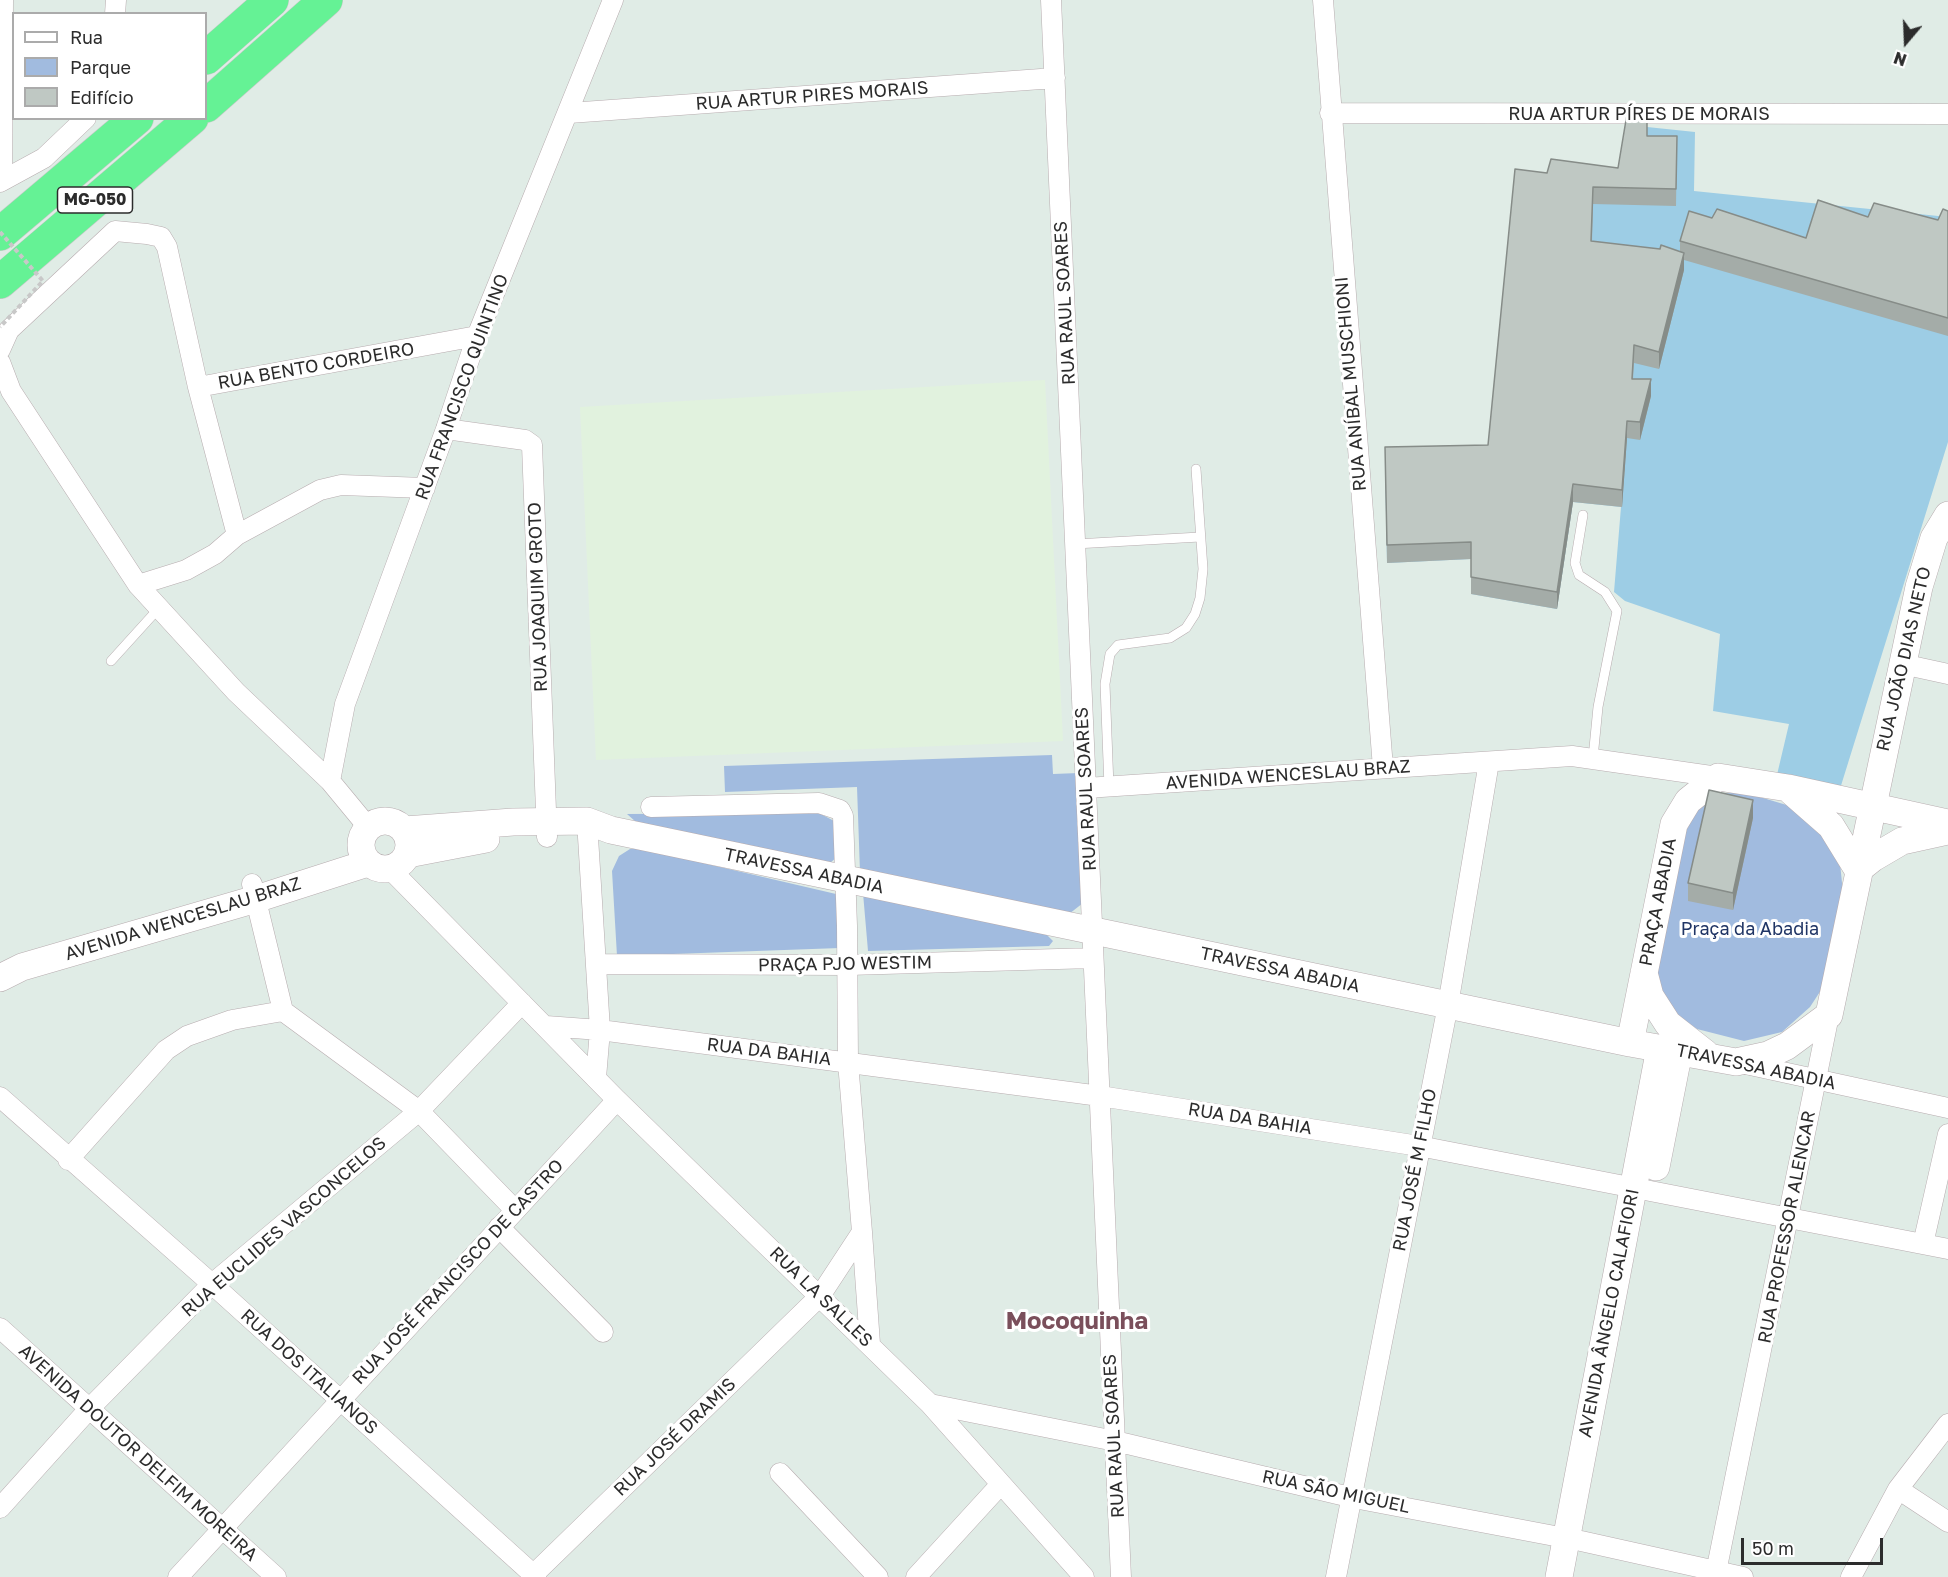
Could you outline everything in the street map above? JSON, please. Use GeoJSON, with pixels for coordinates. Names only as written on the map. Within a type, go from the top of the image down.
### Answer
{"type":"FeatureCollection","features":[{"type":"Feature","properties":{"kind":"highway"},"geometry":{"type":"LineString","coordinates":[[207,57],[272,0]]}},
{"type":"Feature","properties":{"kind":"highway"},"geometry":{"type":"LineString","coordinates":[[207,105],[326,0]]}},
{"type":"Feature","properties":{"kind":"highway","name":"MG-050"},"geometry":{"type":"LineString","coordinates":[[0,233],[135,120]]}},
{"type":"Feature","properties":{"kind":"highway","name":"MG-050"},"geometry":{"type":"LineString","coordinates":[[0,282],[190,120]]}},
{"type":"Feature","properties":{"kind":"street"},"geometry":{"type":"LineString","coordinates":[[3,0],[1,182],[44,158],[84,120]]}},
{"type":"Feature","properties":{"kind":"street","name":"RUA FRANCISCO QUINTINO"},"geometry":{"type":"LineString","coordinates":[[330,781],[345,704],[446,429],[477,336],[613,0]]}},
{"type":"Feature","properties":{"kind":"street","name":"RUA RAUL SOARES"},"geometry":{"type":"LineString","coordinates":[[1052,0],[1121,1577]]}},
{"type":"Feature","properties":{"kind":"street","name":"RUA ANÍBAL MUSCHIONI"},"geometry":{"type":"LineString","coordinates":[[1323,0],[1330,113],[1383,768]]}},
{"type":"Feature","properties":{"kind":"street"},"geometry":{"type":"LineString","coordinates":[[207,45],[242,26]]}},
{"type":"Feature","properties":{"kind":"street","name":"RUA ARTUR PIRES MORAIS"},"geometry":{"type":"LineString","coordinates":[[569,113],[1055,78]]}},
{"type":"Feature","properties":{"kind":"street","name":"RUA ARTUR PÍRES DE MORAIS"},"geometry":{"type":"LineString","coordinates":[[1330,113],[1948,114]]}},
{"type":"Feature","properties":{"kind":"street"},"geometry":{"type":"LineString","coordinates":[[0,350],[9,330],[115,231],[161,237],[167,248],[198,387]]}},
{"type":"Feature","properties":{"kind":"street","name":"RUA BENTO CORDEIRO"},"geometry":{"type":"LineString","coordinates":[[237,535],[198,387],[477,336]]}},
{"type":"Feature","properties":{"kind":"street","name":"RUA LA SALLES"},"geometry":{"type":"LineString","coordinates":[[0,362],[11,391],[138,585],[236,692],[330,781],[383,849],[522,1003],[617,1100],[930,1404],[1084,1577]]}},
{"type":"Feature","properties":{"kind":"street","name":"RUA JOAQUIM GROTO"},"geometry":{"type":"LineString","coordinates":[[446,429],[525,440],[532,444],[547,829]]}},
{"type":"Feature","properties":{"kind":"street"},"geometry":{"type":"LineString","coordinates":[[138,585],[186,570],[215,554],[237,535],[320,490],[341,485],[424,488]]}},
{"type":"Feature","properties":{"kind":"street","name":"RUA JOÃO DIAS NETO"},"geometry":{"type":"LineString","coordinates":[[1872,807],[1926,560],[1934,538],[1948,515]]}},
{"type":"Feature","properties":{"kind":"street"},"geometry":{"type":"LineString","coordinates":[[1902,664],[1948,674]]}},
{"type":"Feature","properties":{"kind":"street","name":"AVENIDA WENCESLAU BRAZ"},"geometry":{"type":"LineString","coordinates":[[1086,788],[1489,762],[1535,757],[1593,758],[1718,777]]}},
{"type":"Feature","properties":{"kind":"street","name":"RUA JOSÉ M FILHO"},"geometry":{"type":"LineString","coordinates":[[1336,1577],[1354,1498],[1419,1146],[1448,1005],[1489,762]]}},
{"type":"Feature","properties":{"kind":"street"},"geometry":{"type":"LineString","coordinates":[[1718,777],[1788,788],[1948,823]]}},
{"type":"Feature","properties":{"kind":"street","name":"PRAÇA ABADIA"},"geometry":{"type":"LineString","coordinates":[[1630,1043],[1674,824],[1688,801],[1718,777]]}},
{"type":"Feature","properties":{"kind":"street"},"geometry":{"type":"LineString","coordinates":[[1788,788],[1831,826],[1858,870],[1873,858],[1902,842],[1948,831]]}},
{"type":"Feature","properties":{"kind":"street"},"geometry":{"type":"LineString","coordinates":[[651,807],[819,803],[837,807],[843,816],[848,965],[848,1062],[870,1344]]}},
{"type":"Feature","properties":{"kind":"street","name":"RUA PROFESSOR ALENCAR"},"geometry":{"type":"LineString","coordinates":[[1716,1574],[1872,807]]}},
{"type":"Feature","properties":{"kind":"street","name":"AVENIDA WENCESLAU BRAZ"},"geometry":{"type":"LineString","coordinates":[[0,978],[22,967],[383,849],[481,840],[547,829]]}},
{"type":"Feature","properties":{"kind":"street","name":"TRAVESSA ABADIA"},"geometry":{"type":"LineString","coordinates":[[547,829],[595,829],[844,880],[1093,945],[1448,1005],[1630,1043],[1709,1056],[1948,1108]]}},
{"type":"Feature","properties":{"kind":"street"},"geometry":{"type":"LineString","coordinates":[[595,829],[600,1030],[596,1078]]}},
{"type":"Feature","properties":{"kind":"street"},"geometry":{"type":"LineString","coordinates":[[254,892],[283,1011],[419,1111],[515,1210]]}},
{"type":"Feature","properties":{"kind":"street","name":"AVENIDA WENCESLAU BRAZ"},"geometry":{"type":"LineString","coordinates":[[0,962],[94,930],[254,892]]}},
{"type":"Feature","properties":{"kind":"street","name":"PRAÇA PJO WESTIM"},"geometry":{"type":"LineString","coordinates":[[597,964],[848,965],[1093,945]]}},
{"type":"Feature","properties":{"kind":"street"},"geometry":{"type":"LineString","coordinates":[[1644,974],[1650,996],[1668,1024],[1709,1056]]}},
{"type":"Feature","properties":{"kind":"street","name":"RUA EUCLIDES VASCONCELOS"},"geometry":{"type":"LineString","coordinates":[[0,1508],[89,1409],[213,1284],[419,1111],[522,1003]]}},
{"type":"Feature","properties":{"kind":"street"},"geometry":{"type":"LineString","coordinates":[[68,1160],[166,1050],[180,1041],[232,1020],[283,1011]]}},
{"type":"Feature","properties":{"kind":"street"},"geometry":{"type":"LineString","coordinates":[[1736,1062],[1768,1055],[1787,1046],[1829,1015]]}},
{"type":"Feature","properties":{"kind":"street","name":"RUA DA BAHIA"},"geometry":{"type":"LineString","coordinates":[[546,1026],[600,1030],[1100,1096],[1419,1146],[1948,1249]]}},
{"type":"Feature","properties":{"kind":"street","name":"AVENIDA ÂNGELO CALAFIORI"},"geometry":{"type":"LineString","coordinates":[[1574,1577],[1574,1540],[1669,1050]]}},
{"type":"Feature","properties":{"kind":"street","name":"RUA DOS ITALIANOS"},"geometry":{"type":"LineString","coordinates":[[0,1097],[68,1160],[213,1284],[534,1576]]}},
{"type":"Feature","properties":{"kind":"street","name":"RUA JOSÉ FRANCISCO DE CASTRO"},"geometry":{"type":"LineString","coordinates":[[178,1577],[617,1100]]}},
{"type":"Feature","properties":{"kind":"street"},"geometry":{"type":"LineString","coordinates":[[1923,1244],[1948,1134]]}},
{"type":"Feature","properties":{"kind":"street"},"geometry":{"type":"LineString","coordinates":[[499,1227],[603,1332]]}},
{"type":"Feature","properties":{"kind":"street","name":"RUA JOSÉ DRAMIS"},"geometry":{"type":"LineString","coordinates":[[534,1576],[820,1296],[862,1232]]}},
{"type":"Feature","properties":{"kind":"street","name":"AVENIDA DOUTOR DELFIM MOREIRA"},"geometry":{"type":"LineString","coordinates":[[0,1328],[276,1577]]}},
{"type":"Feature","properties":{"kind":"street","name":"RUA SÃO MIGUEL"},"geometry":{"type":"LineString","coordinates":[[930,1404],[1115,1441],[1354,1498],[1574,1540],[1716,1574],[1743,1577]]}},
{"type":"Feature","properties":{"kind":"street"},"geometry":{"type":"LineString","coordinates":[[1851,1577],[1898,1489],[1948,1424]]}},
{"type":"Feature","properties":{"kind":"street"},"geometry":{"type":"LineString","coordinates":[[780,1473],[878,1577]]}},
{"type":"Feature","properties":{"kind":"street"},"geometry":{"type":"LineString","coordinates":[[916,1577],[1001,1484]]}},
{"type":"Feature","properties":{"kind":"street"},"geometry":{"type":"LineString","coordinates":[[1898,1489],[1948,1522]]}},
{"type":"Feature","properties":{"kind":"street","name":"AVENIDA ÂNGELO CALAFIORI"},"geometry":{"type":"LineString","coordinates":[[1559,1577],[1574,1540]]}},
{"type":"Feature","properties":{"kind":"lane"},"geometry":{"type":"LineString","coordinates":[[1109,787],[1106,684],[1110,654],[1118,645],[1170,638],[1186,628],[1195,614],[1200,598],[1203,569],[1197,469]]}},
{"type":"Feature","properties":{"kind":"lane"},"geometry":{"type":"LineString","coordinates":[[1583,515],[1575,563],[1579,575],[1605,592],[1617,611],[1598,707],[1593,758]]}},
{"type":"Feature","properties":{"kind":"lane"},"geometry":{"type":"LineString","coordinates":[[1075,544],[1200,537]]}},
{"type":"Feature","properties":{"kind":"lane"},"geometry":{"type":"LineString","coordinates":[[111,661],[159,608]]}},
{"type":"Feature","properties":{"kind":"path"},"geometry":{"type":"LineString","coordinates":[[0,233],[43,281],[0,327]]}},
{"type":"Feature","properties":{"kind":"shaded area"},"geometry":{"type":"Polygon","coordinates":[[[1628,125],[1695,132],[1694,191],[1948,217],[1948,442],[1839,792],[1776,779],[1789,724],[1713,711],[1720,634],[1625,601],[1614,592],[1621,507],[1573,502],[1557,609],[1471,594],[1471,559],[1387,563],[1385,464],[1488,463],[1515,186],[1618,186],[1628,125]]]}},
{"type":"Feature","properties":{"kind":"shaded area"},"geometry":{"type":"Polygon","coordinates":[[[1045,380],[1063,741],[596,760],[580,407],[1045,380]]]}},
{"type":"Feature","properties":{"kind":"green space"},"geometry":{"type":"Polygon","coordinates":[[[1052,755],[1053,774],[1079,773],[1083,903],[1069,914],[860,872],[857,787],[725,792],[724,766],[1052,755]]]}},
{"type":"Feature","properties":{"kind":"green space","name":"Praça da Abadia"},"geometry":{"type":"Polygon","coordinates":[[[1743,792],[1800,809],[1839,853],[1843,893],[1825,984],[1810,1007],[1782,1032],[1744,1041],[1697,1029],[1675,1014],[1657,986],[1658,966],[1685,833],[1697,810],[1719,794],[1743,792]]]}},
{"type":"Feature","properties":{"kind":"green space"},"geometry":{"type":"Polygon","coordinates":[[[819,813],[836,822],[837,857],[830,863],[636,822],[627,814],[819,813]]]}},
{"type":"Feature","properties":{"kind":"green space"},"geometry":{"type":"Polygon","coordinates":[[[630,849],[643,849],[836,894],[840,948],[617,956],[612,871],[619,856],[630,849]]]}},
{"type":"Feature","properties":{"kind":"green space"},"geometry":{"type":"Polygon","coordinates":[[[863,893],[1046,934],[1053,941],[1049,946],[868,951],[863,893]]]}},
{"type":"Feature","properties":{"kind":"building"},"geometry":{"type":"Polygon","coordinates":[[[1628,108],[1647,110],[1647,136],[1677,136],[1676,189],[1593,187],[1591,241],[1660,249],[1661,245],[1684,253],[1659,352],[1634,345],[1632,379],[1651,379],[1640,422],[1627,421],[1622,490],[1573,484],[1557,592],[1471,577],[1471,542],[1387,545],[1385,447],[1488,445],[1515,169],[1547,173],[1551,159],[1618,168],[1628,108]]]}},
{"type":"Feature","properties":{"kind":"building"},"geometry":{"type":"Polygon","coordinates":[[[1818,200],[1868,217],[1874,203],[1938,220],[1943,209],[1948,211],[1948,318],[1680,241],[1689,211],[1712,218],[1717,209],[1806,238],[1818,200]]]}},
{"type":"Feature","properties":{"kind":"building"},"geometry":{"type":"Polygon","coordinates":[[[1709,790],[1753,800],[1733,893],[1688,883],[1709,790]]]}},
{"type":"Feature","properties":{"kind":"district","name":"Mocoquinha"},"geometry":{"type":"Point","coordinates":[1077,1321]}}]}
